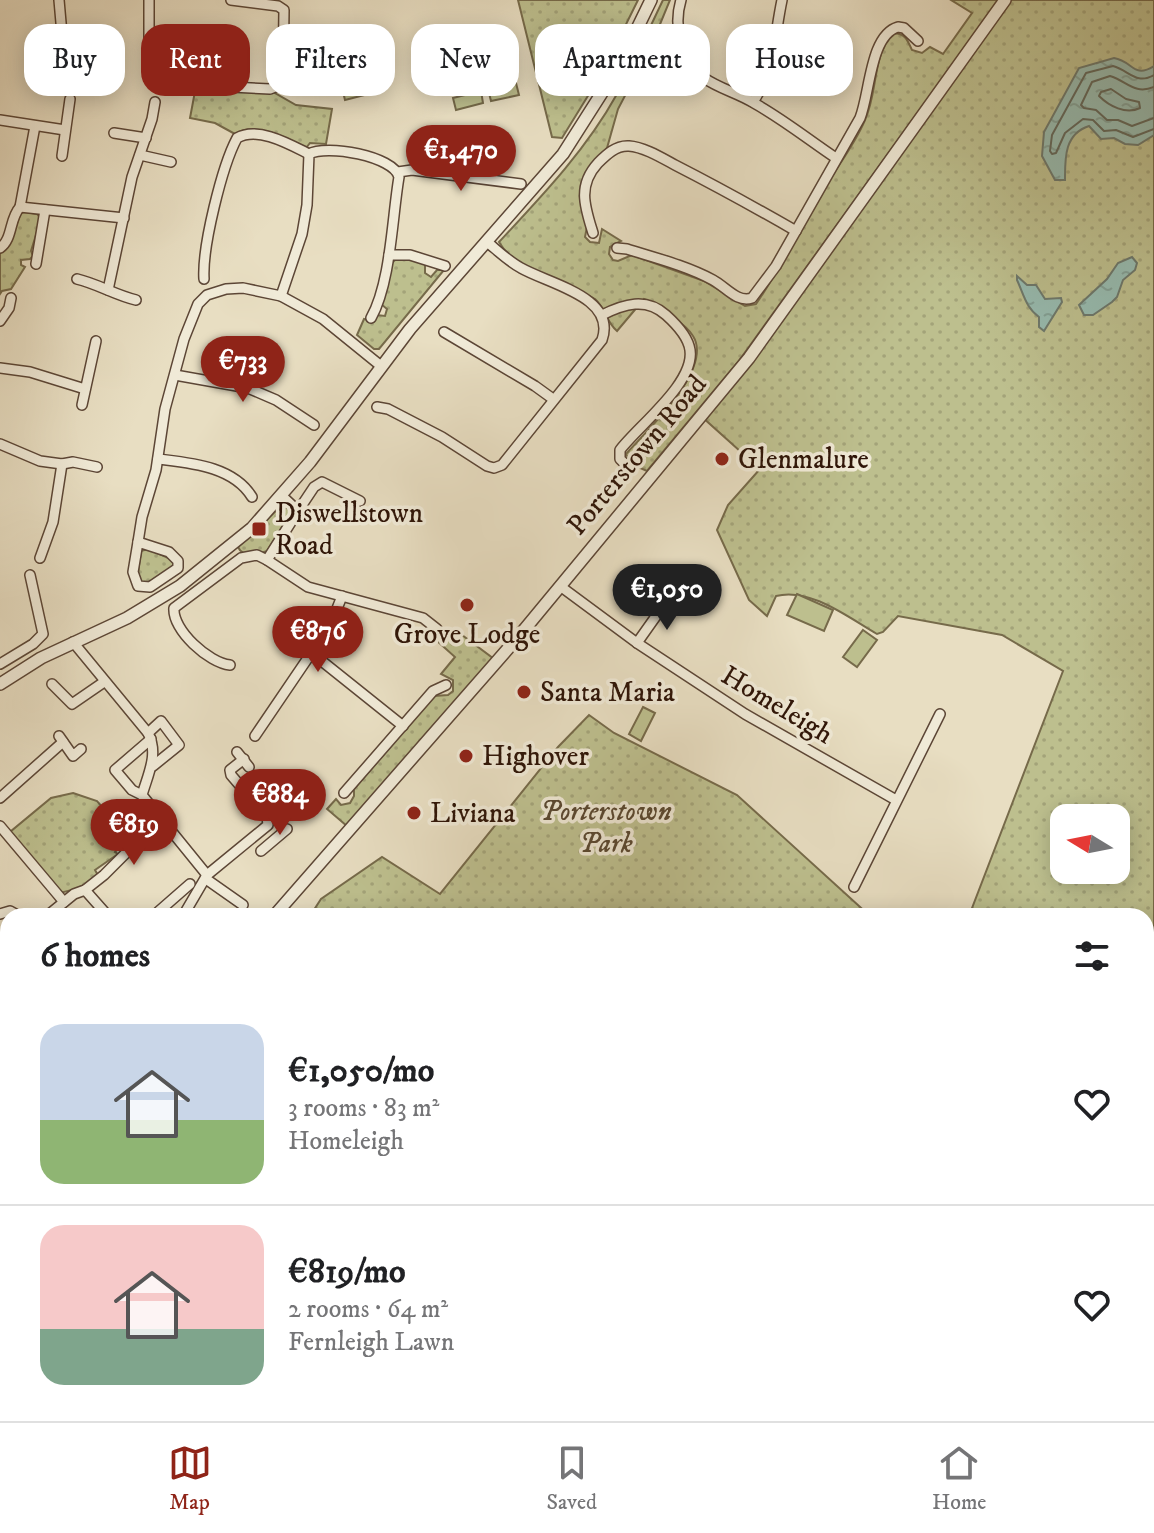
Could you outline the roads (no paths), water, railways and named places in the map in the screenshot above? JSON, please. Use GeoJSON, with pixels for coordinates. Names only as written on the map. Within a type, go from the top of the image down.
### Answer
{"type":"FeatureCollection","features":[{"type":"Feature","properties":{"kind":"street"},"geometry":{"type":"LineString","coordinates":[[59,0],[61,24]]}},
{"type":"Feature","properties":{"kind":"street"},"geometry":{"type":"LineString","coordinates":[[149,0],[149,76],[154,83],[275,88],[283,78],[284,10],[278,6],[231,0]]}},
{"type":"Feature","properties":{"kind":"street"},"geometry":{"type":"LineString","coordinates":[[0,684],[30,664],[127,618],[180,586],[227,550],[282,496],[381,366],[486,241],[551,171],[586,123],[619,66],[651,0]]}},
{"type":"Feature","properties":{"kind":"street"},"geometry":{"type":"LineString","coordinates":[[681,0],[677,16],[679,35],[696,70],[708,80],[753,102],[836,158]]}},
{"type":"Feature","properties":{"kind":"street"},"geometry":{"type":"LineString","coordinates":[[753,102],[770,69],[782,0]]}},
{"type":"Feature","properties":{"kind":"street","name":"Porterstown Road"},"geometry":{"type":"LineString","coordinates":[[281,908],[460,705],[749,358],[1005,0]]}},
{"type":"Feature","properties":{"kind":"street"},"geometry":{"type":"LineString","coordinates":[[617,248],[694,271],[746,301],[752,298],[770,275],[850,138],[864,107],[875,55],[885,34],[898,27],[904,28],[918,41]]}},
{"type":"Feature","properties":{"kind":"street"},"geometry":{"type":"LineString","coordinates":[[62,156],[70,99]]}},
{"type":"Feature","properties":{"kind":"street"},"geometry":{"type":"LineString","coordinates":[[108,290],[155,102]]}},
{"type":"Feature","properties":{"kind":"street"},"geometry":{"type":"LineString","coordinates":[[0,120],[65,130]]}},
{"type":"Feature","properties":{"kind":"street"},"geometry":{"type":"LineString","coordinates":[[0,248],[7,241],[13,215],[20,207],[35,126]]}},
{"type":"Feature","properties":{"kind":"street"},"geometry":{"type":"LineString","coordinates":[[114,133],[146,138]]}},
{"type":"Feature","properties":{"kind":"street"},"geometry":{"type":"LineString","coordinates":[[204,279],[203,267],[211,228],[237,138],[248,134],[274,138],[309,154],[318,150],[341,152],[385,161],[398,172],[412,170],[521,184]]}},
{"type":"Feature","properties":{"kind":"street"},"geometry":{"type":"LineString","coordinates":[[593,233],[583,197],[585,183],[609,153],[629,146],[685,170],[796,231]]}},
{"type":"Feature","properties":{"kind":"street"},"geometry":{"type":"LineString","coordinates":[[281,296],[303,234],[309,154]]}},
{"type":"Feature","properties":{"kind":"street"},"geometry":{"type":"LineString","coordinates":[[140,155],[171,162]]}},
{"type":"Feature","properties":{"kind":"street"},"geometry":{"type":"LineString","coordinates":[[376,313],[389,255],[398,172]]}},
{"type":"Feature","properties":{"kind":"street"},"geometry":{"type":"LineString","coordinates":[[20,207],[124,218]]}},
{"type":"Feature","properties":{"kind":"street"},"geometry":{"type":"LineString","coordinates":[[36,264],[45,210]]}},
{"type":"Feature","properties":{"kind":"street"},"geometry":{"type":"LineString","coordinates":[[377,407],[401,415],[494,468],[502,465],[602,340],[605,331],[602,315],[589,301],[518,266],[486,241]]}},
{"type":"Feature","properties":{"kind":"street"},"geometry":{"type":"LineString","coordinates":[[389,255],[410,255],[445,266]]}},
{"type":"Feature","properties":{"kind":"street"},"geometry":{"type":"LineString","coordinates":[[428,274],[433,263]]}},
{"type":"Feature","properties":{"kind":"street"},"geometry":{"type":"LineString","coordinates":[[77,279],[136,300]]}},
{"type":"Feature","properties":{"kind":"street"},"geometry":{"type":"LineString","coordinates":[[138,542],[173,555],[178,561],[178,568],[150,587],[140,587],[135,582],[133,572],[138,542],[158,459],[163,415],[192,317],[207,295],[243,288],[281,296],[323,319],[381,366]]}},
{"type":"Feature","properties":{"kind":"street"},"geometry":{"type":"LineString","coordinates":[[0,321],[9,308],[11,298]]}},
{"type":"Feature","properties":{"kind":"street"},"geometry":{"type":"LineString","coordinates":[[602,315],[634,303],[648,303],[677,326],[688,340],[691,353],[688,366],[676,386],[620,450],[620,459],[631,470]]}},
{"type":"Feature","properties":{"kind":"street"},"geometry":{"type":"LineString","coordinates":[[444,332],[553,399]]}},
{"type":"Feature","properties":{"kind":"street"},"geometry":{"type":"LineString","coordinates":[[82,405],[96,341]]}},
{"type":"Feature","properties":{"kind":"street"},"geometry":{"type":"LineString","coordinates":[[0,368],[30,372],[85,389]]}},
{"type":"Feature","properties":{"kind":"street"},"geometry":{"type":"LineString","coordinates":[[175,375],[248,388],[276,400],[314,425]]}},
{"type":"Feature","properties":{"kind":"street"},"geometry":{"type":"LineString","coordinates":[[0,444],[40,461],[73,462],[97,467]]}},
{"type":"Feature","properties":{"kind":"street"},"geometry":{"type":"LineString","coordinates":[[158,459],[220,472],[245,486],[252,497]]}},
{"type":"Feature","properties":{"kind":"street"},"geometry":{"type":"LineString","coordinates":[[40,558],[53,522],[62,464]]}},
{"type":"Feature","properties":{"kind":"street"},"geometry":{"type":"LineString","coordinates":[[267,560],[314,487],[322,482],[360,501]]}},
{"type":"Feature","properties":{"kind":"street"},"geometry":{"type":"LineString","coordinates":[[282,496],[298,511]]}},
{"type":"Feature","properties":{"kind":"street"},"geometry":{"type":"LineString","coordinates":[[230,665],[216,662],[203,653],[178,624],[173,614],[174,608],[241,558],[253,555],[267,560],[301,583],[423,618],[437,629]]}},
{"type":"Feature","properties":{"kind":"street"},"geometry":{"type":"LineString","coordinates":[[0,664],[33,644],[43,634],[30,575]]}},
{"type":"Feature","properties":{"kind":"street","name":"Homeleigh"},"geometry":{"type":"LineString","coordinates":[[560,586],[637,643],[745,714],[896,800]]}},
{"type":"Feature","properties":{"kind":"street"},"geometry":{"type":"LineString","coordinates":[[255,736],[336,617],[342,596]]}},
{"type":"Feature","properties":{"kind":"street"},"geometry":{"type":"LineString","coordinates":[[637,643],[666,602]]}},
{"type":"Feature","properties":{"kind":"street"},"geometry":{"type":"LineString","coordinates":[[73,642],[150,736],[153,766],[142,795]]}},
{"type":"Feature","properties":{"kind":"street"},"geometry":{"type":"LineString","coordinates":[[313,654],[403,726]]}},
{"type":"Feature","properties":{"kind":"street"},"geometry":{"type":"LineString","coordinates":[[52,684],[72,704],[104,682]]}},
{"type":"Feature","properties":{"kind":"street"},"geometry":{"type":"LineString","coordinates":[[344,793],[433,691],[446,685]]}},
{"type":"Feature","properties":{"kind":"street"},"geometry":{"type":"LineString","coordinates":[[854,887],[940,714]]}},
{"type":"Feature","properties":{"kind":"street"},"geometry":{"type":"LineString","coordinates":[[153,766],[179,745],[161,721],[115,770],[132,790],[142,795],[206,877],[243,905]]}},
{"type":"Feature","properties":{"kind":"street"},"geometry":{"type":"LineString","coordinates":[[0,783],[4,795],[61,739],[73,756],[81,749]]}},
{"type":"Feature","properties":{"kind":"street"},"geometry":{"type":"LineString","coordinates":[[188,908],[206,877],[268,825],[269,820],[231,775],[230,770],[243,759]]}},
{"type":"Feature","properties":{"kind":"street"},"geometry":{"type":"LineString","coordinates":[[57,908],[104,875],[161,818]]}},
{"type":"Feature","properties":{"kind":"street"},"geometry":{"type":"LineString","coordinates":[[0,828],[64,902]]}},
{"type":"Feature","properties":{"kind":"street"},"geometry":{"type":"LineString","coordinates":[[261,851],[287,829]]}},
{"type":"Feature","properties":{"kind":"street"},"geometry":{"type":"LineString","coordinates":[[264,830],[273,841]]}},
{"type":"Feature","properties":{"kind":"street"},"geometry":{"type":"LineString","coordinates":[[162,908],[190,884]]}},
{"type":"Feature","properties":{"kind":"street"},"geometry":{"type":"LineString","coordinates":[[85,890],[101,908]]}},
{"type":"Feature","properties":{"kind":"street"},"geometry":{"type":"LineString","coordinates":[[181,891],[191,903]]}},
{"type":"Feature","properties":{"kind":"water"},"geometry":{"type":"Polygon","coordinates":[[[1114,58],[1142,71],[1154,66],[1154,135],[1138,145],[1125,144],[1114,138],[1101,139],[1089,126],[1070,141],[1065,180],[1055,180],[1042,156],[1044,132],[1079,68],[1114,58]]]}},
{"type":"Feature","properties":{"kind":"water"},"geometry":{"type":"Polygon","coordinates":[[[1132,257],[1137,263],[1135,270],[1123,280],[1117,297],[1093,315],[1084,315],[1079,305],[1107,279],[1118,263],[1132,257]]]}},
{"type":"Feature","properties":{"kind":"water"},"geometry":{"type":"Polygon","coordinates":[[[1017,276],[1027,285],[1036,285],[1045,299],[1061,298],[1062,302],[1044,331],[1039,327],[1039,317],[1026,301],[1017,276]]]}},
{"type":"Feature","properties":{"kind":"place","name":"Glenmalure"},"geometry":{"type":"Point","coordinates":[722,459]}},
{"type":"Feature","properties":{"kind":"place","name":"Diswellstown Road"},"geometry":{"type":"Point","coordinates":[259,529]}},
{"type":"Feature","properties":{"kind":"place","name":"Grove Lodge"},"geometry":{"type":"Point","coordinates":[467,605]}},
{"type":"Feature","properties":{"kind":"place","name":"Santa Maria"},"geometry":{"type":"Point","coordinates":[524,692]}},
{"type":"Feature","properties":{"kind":"place","name":"Highover"},"geometry":{"type":"Point","coordinates":[466,756]}},
{"type":"Feature","properties":{"kind":"place","name":"Liviana"},"geometry":{"type":"Point","coordinates":[414,813]}},
{"type":"Feature","properties":{"kind":"park label","name":"Porterstown Park"},"geometry":{"type":"Point","coordinates":[606,827]}}]}
